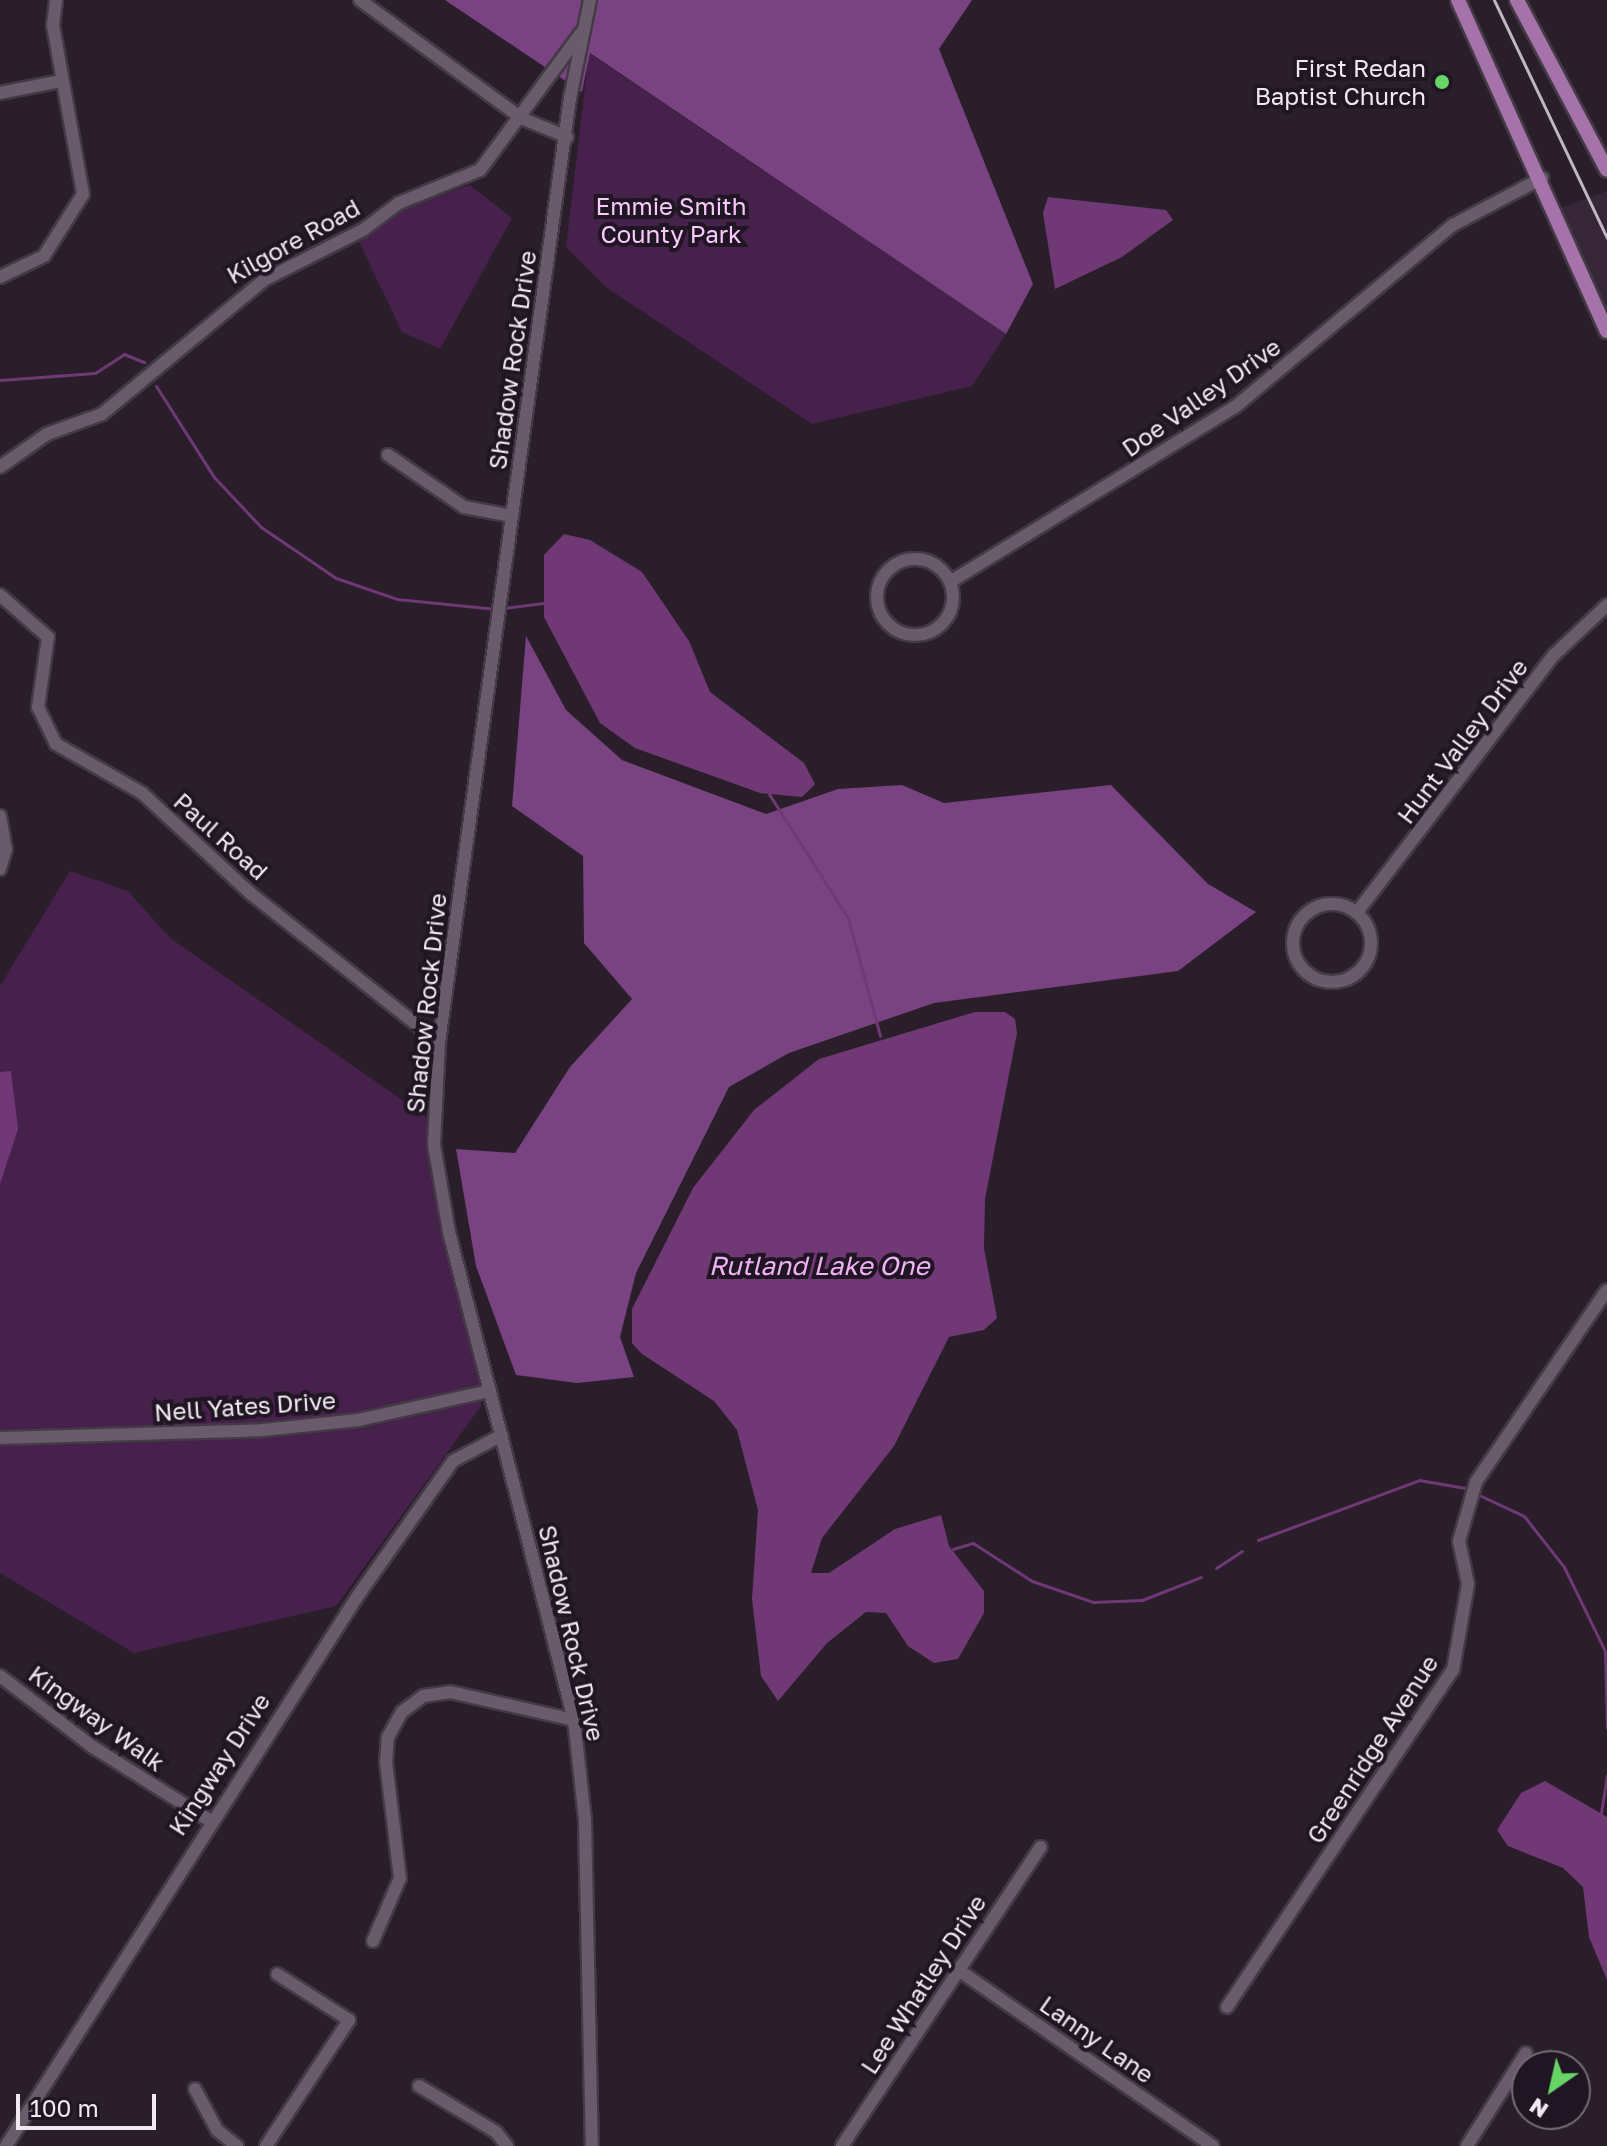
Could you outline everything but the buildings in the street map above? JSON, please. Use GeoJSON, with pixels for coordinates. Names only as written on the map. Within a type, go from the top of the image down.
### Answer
{"type":"FeatureCollection","features":[{"type":"Feature","properties":{"kind":"main road"},"geometry":{"type":"LineString","coordinates":[[1458,0],[1542,178],[1607,331]]}},
{"type":"Feature","properties":{"kind":"main road"},"geometry":{"type":"LineString","coordinates":[[1517,0],[1607,170]]}},
{"type":"Feature","properties":{"kind":"street"},"geometry":{"type":"LineString","coordinates":[[0,277],[44,256],[83,194],[79,139],[61,81],[56,0]]}},
{"type":"Feature","properties":{"kind":"street"},"geometry":{"type":"LineString","coordinates":[[360,0],[521,118],[567,137]]}},
{"type":"Feature","properties":{"kind":"street","name":"Shadow Rock Drive"},"geometry":{"type":"LineString","coordinates":[[590,0],[582,31],[439,1042],[434,1145],[490,1391],[574,1720],[585,1820],[592,2146]]}},
{"type":"Feature","properties":{"kind":"street","name":"Kilgore Road"},"geometry":{"type":"LineString","coordinates":[[0,467],[47,434],[102,414],[264,280],[363,230],[399,203],[480,170],[582,31]]}},
{"type":"Feature","properties":{"kind":"street"},"geometry":{"type":"LineString","coordinates":[[0,93],[61,81]]}},
{"type":"Feature","properties":{"kind":"street","name":"Doe Valley Drive"},"geometry":{"type":"LineString","coordinates":[[950,582],[1235,407],[1453,225],[1542,178]]}},
{"type":"Feature","properties":{"kind":"street"},"geometry":{"type":"LineString","coordinates":[[388,455],[464,507],[512,516]]}},
{"type":"Feature","properties":{"kind":"street"},"geometry":{"type":"LineString","coordinates":[[896,563],[933,563],[950,582],[949,615],[930,632],[905,634],[879,609],[879,584],[896,563]]}},
{"type":"Feature","properties":{"kind":"street","name":"Paul Road"},"geometry":{"type":"LineString","coordinates":[[0,595],[48,637],[38,707],[56,744],[142,793],[250,893],[439,1042]]}},
{"type":"Feature","properties":{"kind":"street","name":"Hunt Valley Drive"},"geometry":{"type":"LineString","coordinates":[[1358,911],[1554,655],[1607,605]]}},
{"type":"Feature","properties":{"kind":"street"},"geometry":{"type":"LineString","coordinates":[[0,816],[6,849],[0,869]]}},
{"type":"Feature","properties":{"kind":"street"},"geometry":{"type":"LineString","coordinates":[[1320,905],[1358,911],[1370,945],[1361,969],[1338,984],[1304,970],[1293,943],[1305,914],[1320,905]]}},
{"type":"Feature","properties":{"kind":"street","name":"Greenridge Avenue"},"geometry":{"type":"LineString","coordinates":[[1227,2007],[1453,1670],[1468,1584],[1459,1541],[1468,1503],[1607,1290]]}},
{"type":"Feature","properties":{"kind":"street","name":"Nell Yates Drive"},"geometry":{"type":"LineString","coordinates":[[0,1438],[263,1430],[358,1420],[490,1391]]}},
{"type":"Feature","properties":{"kind":"street","name":"Kingway Drive"},"geometry":{"type":"LineString","coordinates":[[6,2146],[209,1820],[445,1471],[502,1435]]}},
{"type":"Feature","properties":{"kind":"street","name":"Kingway Walk"},"geometry":{"type":"LineString","coordinates":[[0,1676],[93,1747],[209,1820]]}},
{"type":"Feature","properties":{"kind":"street"},"geometry":{"type":"LineString","coordinates":[[373,1941],[400,1878],[386,1751],[402,1712],[423,1696],[450,1692],[574,1720]]}},
{"type":"Feature","properties":{"kind":"street","name":"Lee Whatley Drive"},"geometry":{"type":"LineString","coordinates":[[842,2146],[1041,1847]]}},
{"type":"Feature","properties":{"kind":"street","name":"Lanny Lane"},"geometry":{"type":"LineString","coordinates":[[957,1969],[1213,2146]]}},
{"type":"Feature","properties":{"kind":"street"},"geometry":{"type":"LineString","coordinates":[[266,2146],[349,2020],[277,1974]]}},
{"type":"Feature","properties":{"kind":"street"},"geometry":{"type":"LineString","coordinates":[[1467,2146],[1511,2077]]}},
{"type":"Feature","properties":{"kind":"street"},"geometry":{"type":"LineString","coordinates":[[419,2086],[507,2146]]}},
{"type":"Feature","properties":{"kind":"street"},"geometry":{"type":"LineString","coordinates":[[195,2089],[217,2130],[237,2146]]}},
{"type":"Feature","properties":{"kind":"shaded area"},"geometry":{"type":"Polygon","coordinates":[[[445,0],[972,0],[939,49],[1033,284],[1006,334],[590,53],[582,92],[445,0]]]}},
{"type":"Feature","properties":{"kind":"shaded area"},"geometry":{"type":"Polygon","coordinates":[[[1607,191],[1607,333],[1551,212],[1607,191]]]}},
{"type":"Feature","properties":{"kind":"shaded area"},"geometry":{"type":"Polygon","coordinates":[[[526,636],[566,710],[622,760],[766,814],[838,789],[902,785],[944,803],[1111,785],[1208,884],[1256,912],[1178,971],[934,1003],[789,1053],[729,1087],[636,1273],[620,1337],[634,1377],[577,1383],[516,1375],[476,1266],[456,1149],[515,1153],[570,1067],[632,999],[584,943],[583,856],[512,806],[526,636]]]}},
{"type":"Feature","properties":{"kind":"green space","name":"Emmie Smith County Park"},"geometry":{"type":"Polygon","coordinates":[[[589,53],[1006,334],[972,386],[812,424],[607,288],[566,247],[589,53]]]}},
{"type":"Feature","properties":{"kind":"green space"},"geometry":{"type":"Polygon","coordinates":[[[470,185],[512,218],[440,349],[402,332],[359,242],[403,208],[470,185]]]}},
{"type":"Feature","properties":{"kind":"green space"},"geometry":{"type":"Polygon","coordinates":[[[70,871],[128,891],[170,938],[435,1123],[479,1350],[481,1406],[336,1606],[134,1653],[0,1573],[0,986],[70,871]]]}},
{"type":"Feature","properties":{"kind":"water"},"geometry":{"type":"Polygon","coordinates":[[[1048,197],[1166,210],[1173,220],[1122,257],[1055,289],[1043,213],[1048,197]]]}},
{"type":"Feature","properties":{"kind":"water"},"geometry":{"type":"Polygon","coordinates":[[[564,534],[590,540],[642,572],[689,641],[710,692],[804,763],[815,784],[802,797],[760,793],[635,748],[600,723],[544,617],[544,555],[564,534]]]}},
{"type":"Feature","properties":{"kind":"water","name":"Rutland Lake One"},"geometry":{"type":"Polygon","coordinates":[[[975,1012],[1005,1012],[1015,1019],[1017,1033],[985,1199],[984,1248],[997,1318],[984,1330],[949,1337],[894,1446],[822,1538],[811,1573],[829,1573],[895,1529],[941,1515],[949,1546],[984,1591],[984,1613],[958,1659],[934,1663],[908,1646],[886,1613],[866,1612],[827,1643],[778,1701],[761,1676],[752,1599],[758,1510],[737,1430],[714,1401],[642,1354],[632,1343],[632,1309],[693,1188],[754,1110],[819,1059],[975,1012]]]}},
{"type":"Feature","properties":{"kind":"water"},"geometry":{"type":"Polygon","coordinates":[[[11,1071],[18,1129],[0,1184],[0,1072],[11,1071]]]}},
{"type":"Feature","properties":{"kind":"water"},"geometry":{"type":"Polygon","coordinates":[[[1545,1781],[1607,1817],[1607,1980],[1589,1937],[1583,1887],[1563,1868],[1508,1846],[1497,1830],[1521,1793],[1545,1781]]]}},
{"type":"Feature","properties":{"kind":"waterway"},"geometry":{"type":"LineString","coordinates":[[0,380],[95,373],[124,354],[144,362]]}},
{"type":"Feature","properties":{"kind":"waterway"},"geometry":{"type":"LineString","coordinates":[[156,386],[214,477],[261,527],[336,578],[397,599],[497,609]]}},
{"type":"Feature","properties":{"kind":"waterway"},"geometry":{"type":"LineString","coordinates":[[504,608],[544,603]]}},
{"type":"Feature","properties":{"kind":"waterway"},"geometry":{"type":"LineString","coordinates":[[769,794],[848,918],[880,1036]]}},
{"type":"Feature","properties":{"kind":"waterway"},"geometry":{"type":"LineString","coordinates":[[1258,1540],[1419,1480],[1465,1488]]}},
{"type":"Feature","properties":{"kind":"waterway"},"geometry":{"type":"LineString","coordinates":[[1479,1495],[1524,1516],[1564,1567],[1605,1651],[1607,1728]]}},
{"type":"Feature","properties":{"kind":"waterway"},"geometry":{"type":"LineString","coordinates":[[953,1549],[973,1543],[1032,1581],[1093,1602],[1142,1600],[1201,1577]]}},
{"type":"Feature","properties":{"kind":"waterway"},"geometry":{"type":"LineString","coordinates":[[1216,1568],[1242,1551]]}},
{"type":"Feature","properties":{"kind":"waterway"},"geometry":{"type":"LineString","coordinates":[[1601,1813],[1607,1774]]}},
{"type":"Feature","properties":{"kind":"railway"},"geometry":{"type":"LineString","coordinates":[[1494,0],[1607,238]]}},
{"type":"Feature","properties":{"kind":"place","name":"First Redan Baptist Church"},"geometry":{"type":"Point","coordinates":[1442,82]}}]}
